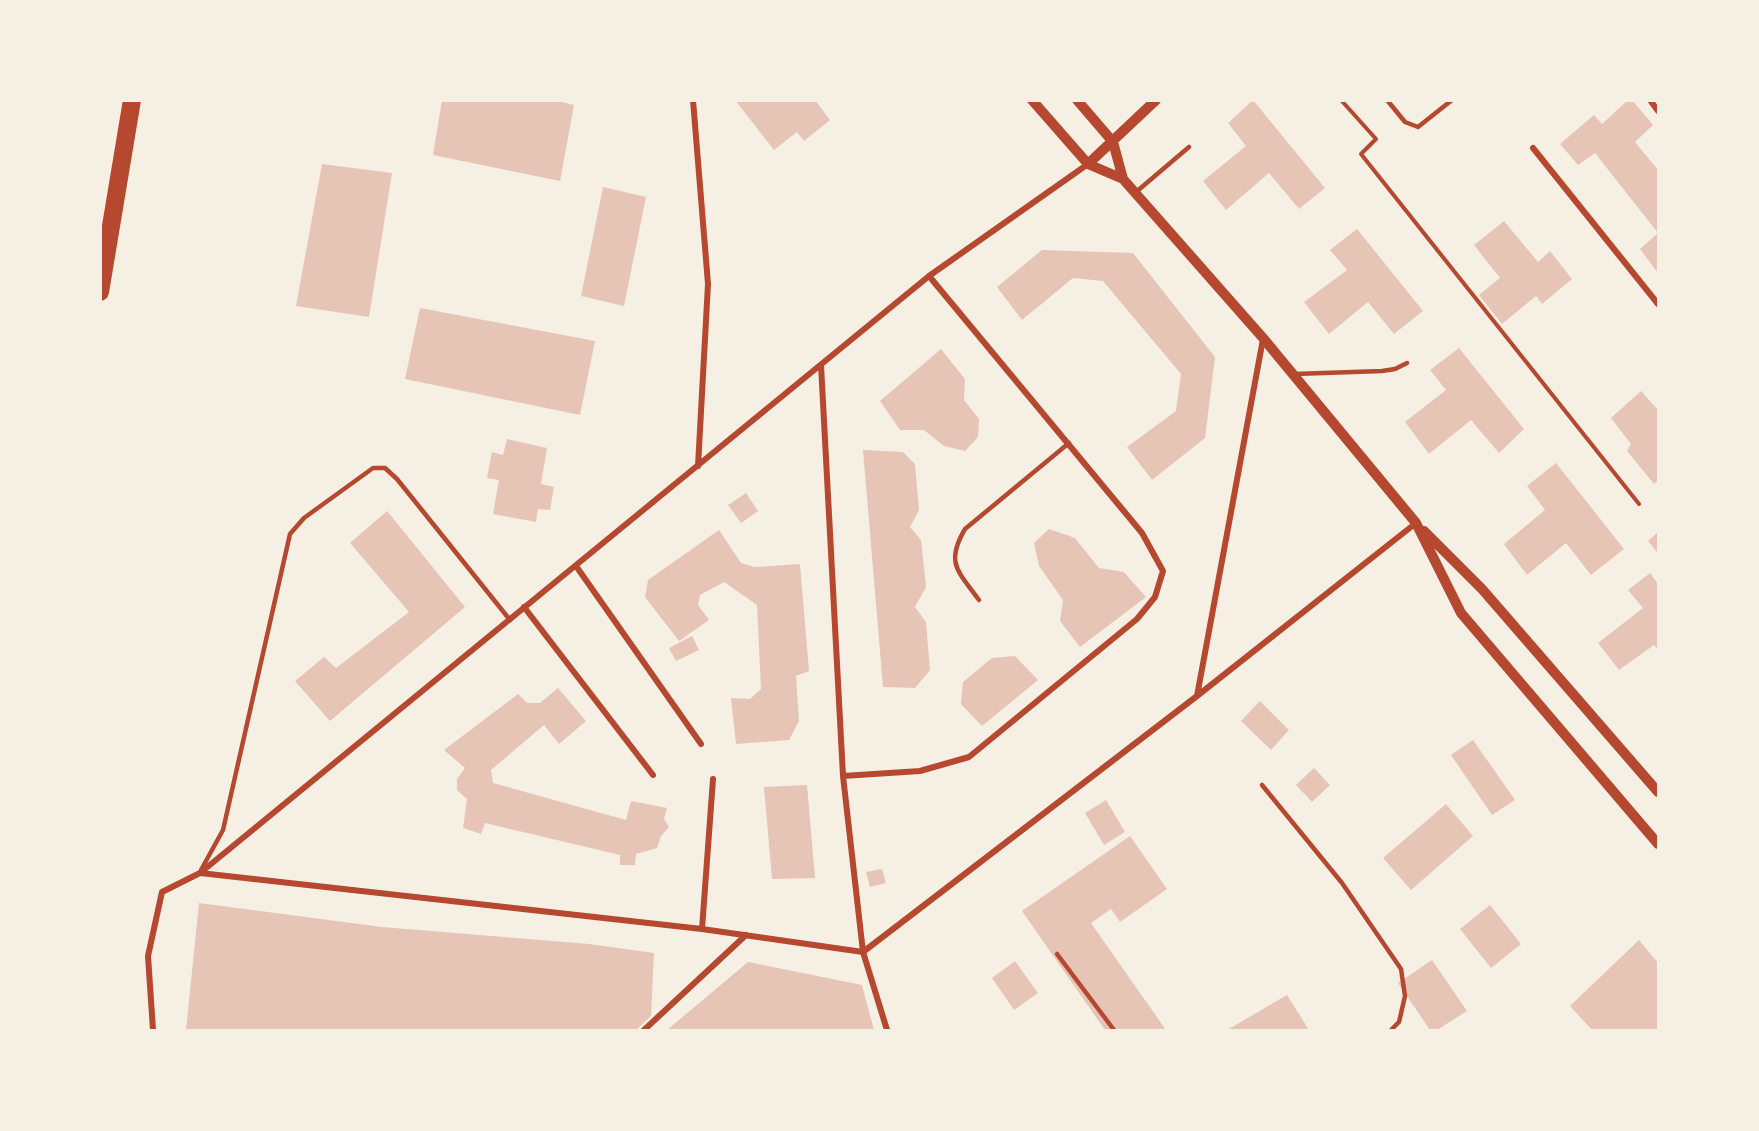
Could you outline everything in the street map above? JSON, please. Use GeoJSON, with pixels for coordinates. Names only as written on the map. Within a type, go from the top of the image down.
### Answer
{"type":"FeatureCollection","features":[{"type":"Feature","properties":{"kind":"highway"},"geometry":{"type":"LineString","coordinates":[[100,292],[132,100]]}},
{"type":"Feature","properties":{"kind":"street"},"geometry":{"type":"LineString","coordinates":[[693,100],[708,284],[698,466]]}},
{"type":"Feature","properties":{"kind":"street"},"geometry":{"type":"LineString","coordinates":[[1032,100],[1088,164],[1123,179]]}},
{"type":"Feature","properties":{"kind":"street"},"geometry":{"type":"LineString","coordinates":[[1077,100],[1113,141],[1123,179],[1263,338],[1416,523],[1482,589],[1659,792]]}},
{"type":"Feature","properties":{"kind":"street"},"geometry":{"type":"LineString","coordinates":[[153,1030],[148,956],[162,892],[200,873],[929,276],[1088,164],[1156,100]]}},
{"type":"Feature","properties":{"kind":"street"},"geometry":{"type":"LineString","coordinates":[[1650,100],[1659,111]]}},
{"type":"Feature","properties":{"kind":"street"},"geometry":{"type":"LineString","coordinates":[[1533,148],[1659,304]]}},
{"type":"Feature","properties":{"kind":"street"},"geometry":{"type":"LineString","coordinates":[[843,776],[920,771],[969,757],[1137,619],[1155,597],[1163,571],[1142,533],[929,276]]}},
{"type":"Feature","properties":{"kind":"street"},"geometry":{"type":"LineString","coordinates":[[1197,696],[1263,338]]}},
{"type":"Feature","properties":{"kind":"street"},"geometry":{"type":"LineString","coordinates":[[821,365],[843,776],[863,952],[887,1030]]}},
{"type":"Feature","properties":{"kind":"street"},"geometry":{"type":"LineString","coordinates":[[200,873],[702,929],[863,952],[1197,696],[1416,523]]}},
{"type":"Feature","properties":{"kind":"street"},"geometry":{"type":"LineString","coordinates":[[1416,523],[1461,613],[1659,843]]}},
{"type":"Feature","properties":{"kind":"street"},"geometry":{"type":"LineString","coordinates":[[576,566],[701,744]]}},
{"type":"Feature","properties":{"kind":"street"},"geometry":{"type":"LineString","coordinates":[[524,607],[653,775]]}},
{"type":"Feature","properties":{"kind":"street"},"geometry":{"type":"LineString","coordinates":[[702,929],[713,779]]}},
{"type":"Feature","properties":{"kind":"street"},"geometry":{"type":"LineString","coordinates":[[644,1030],[746,935]]}},
{"type":"Feature","properties":{"kind":"lane"},"geometry":{"type":"LineString","coordinates":[[1388,100],[1405,122],[1418,127],[1452,100]]}},
{"type":"Feature","properties":{"kind":"lane"},"geometry":{"type":"LineString","coordinates":[[1135,193],[1189,147]]}},
{"type":"Feature","properties":{"kind":"lane"},"geometry":{"type":"LineString","coordinates":[[1293,374],[1382,371],[1395,369],[1407,363]]}},
{"type":"Feature","properties":{"kind":"lane"},"geometry":{"type":"LineString","coordinates":[[979,600],[954,565],[954,548],[965,529],[1069,443]]}},
{"type":"Feature","properties":{"kind":"lane"},"geometry":{"type":"LineString","coordinates":[[200,873],[223,830],[290,534],[304,518],[373,468],[385,468],[398,479],[510,620]]}},
{"type":"Feature","properties":{"kind":"lane"},"geometry":{"type":"LineString","coordinates":[[1262,785],[1342,883],[1401,969],[1405,996],[1399,1022],[1391,1030]]}},
{"type":"Feature","properties":{"kind":"lane"},"geometry":{"type":"LineString","coordinates":[[1058,954],[1113,1030]]}},
{"type":"Feature","properties":{"kind":"path"},"geometry":{"type":"LineString","coordinates":[[1341,100],[1376,139],[1361,154],[1639,504]]}},
{"type":"Feature","properties":{"kind":"building"},"geometry":{"type":"Polygon","coordinates":[[[442,100],[554,100],[574,105],[560,181],[433,155],[442,100]]]}},
{"type":"Feature","properties":{"kind":"building"},"geometry":{"type":"Polygon","coordinates":[[[735,100],[815,100],[830,120],[804,141],[797,132],[774,150],[735,100]]]}},
{"type":"Feature","properties":{"kind":"building"},"geometry":{"type":"Polygon","coordinates":[[[1253,100],[1325,188],[1299,209],[1269,173],[1226,210],[1203,181],[1246,146],[1228,123],[1253,100]]]}},
{"type":"Feature","properties":{"kind":"building"},"geometry":{"type":"Polygon","coordinates":[[[1628,100],[1632,100],[1653,125],[1635,142],[1658,170],[1658,233],[1595,153],[1578,165],[1560,144],[1594,115],[1602,124],[1628,100]]]}},
{"type":"Feature","properties":{"kind":"building"},"geometry":{"type":"Polygon","coordinates":[[[322,164],[392,173],[369,317],[296,306],[322,164]]]}},
{"type":"Feature","properties":{"kind":"building"},"geometry":{"type":"Polygon","coordinates":[[[603,187],[646,197],[624,306],[581,296],[603,187]]]}},
{"type":"Feature","properties":{"kind":"building"},"geometry":{"type":"Polygon","coordinates":[[[1504,221],[1538,262],[1550,251],[1572,279],[1542,304],[1536,296],[1502,324],[1479,295],[1500,278],[1474,245],[1504,221]]]}},
{"type":"Feature","properties":{"kind":"building"},"geometry":{"type":"Polygon","coordinates":[[[1357,229],[1423,311],[1394,334],[1368,302],[1329,334],[1304,302],[1347,270],[1330,250],[1357,229]]]}},
{"type":"Feature","properties":{"kind":"building"},"geometry":{"type":"Polygon","coordinates":[[[1658,233],[1658,273],[1640,249],[1658,233]]]}},
{"type":"Feature","properties":{"kind":"building"},"geometry":{"type":"Polygon","coordinates":[[[1042,250],[1133,253],[1215,357],[1205,438],[1152,480],[1127,447],[1176,411],[1181,374],[1103,281],[1073,278],[1022,320],[997,287],[1042,250]]]}},
{"type":"Feature","properties":{"kind":"building"},"geometry":{"type":"Polygon","coordinates":[[[420,308],[595,341],[580,415],[405,379],[420,308]]]}},
{"type":"Feature","properties":{"kind":"building"},"geometry":{"type":"Polygon","coordinates":[[[1459,348],[1524,429],[1499,453],[1471,420],[1429,454],[1405,422],[1446,390],[1430,370],[1459,348]]]}},
{"type":"Feature","properties":{"kind":"building"},"geometry":{"type":"Polygon","coordinates":[[[941,349],[965,379],[964,400],[979,419],[978,437],[965,451],[944,446],[924,430],[900,430],[880,401],[941,349]]]}},
{"type":"Feature","properties":{"kind":"building"},"geometry":{"type":"Polygon","coordinates":[[[1641,391],[1658,410],[1658,480],[1654,484],[1627,451],[1631,444],[1611,418],[1641,391]]]}},
{"type":"Feature","properties":{"kind":"building"},"geometry":{"type":"Polygon","coordinates":[[[507,439],[547,448],[541,484],[554,487],[550,510],[538,509],[536,522],[493,514],[499,480],[487,478],[492,452],[503,455],[507,439]]]}},
{"type":"Feature","properties":{"kind":"building"},"geometry":{"type":"Polygon","coordinates":[[[863,450],[903,452],[915,464],[919,510],[910,527],[921,540],[926,587],[915,607],[926,622],[930,670],[915,688],[883,687],[863,450]]]}},
{"type":"Feature","properties":{"kind":"building"},"geometry":{"type":"Polygon","coordinates":[[[1556,463],[1624,549],[1591,575],[1566,543],[1527,575],[1504,544],[1545,510],[1527,486],[1556,463]]]}},
{"type":"Feature","properties":{"kind":"building"},"geometry":{"type":"Polygon","coordinates":[[[746,493],[758,511],[741,523],[728,505],[746,493]]]}},
{"type":"Feature","properties":{"kind":"building"},"geometry":{"type":"Polygon","coordinates":[[[387,511],[465,607],[330,721],[295,681],[324,657],[336,668],[409,612],[350,543],[387,511]]]}},
{"type":"Feature","properties":{"kind":"building"},"geometry":{"type":"Polygon","coordinates":[[[1049,529],[1075,538],[1099,568],[1124,572],[1146,597],[1080,647],[1060,621],[1063,600],[1039,566],[1034,543],[1049,529]]]}},
{"type":"Feature","properties":{"kind":"building"},"geometry":{"type":"Polygon","coordinates":[[[719,530],[741,563],[755,567],[800,564],[809,671],[796,676],[799,721],[789,740],[736,744],[731,698],[750,699],[761,689],[757,605],[724,582],[700,595],[698,605],[709,620],[679,641],[645,597],[648,580],[719,530]]]}},
{"type":"Feature","properties":{"kind":"building"},"geometry":{"type":"Polygon","coordinates":[[[1658,532],[1658,553],[1648,541],[1658,532]]]}},
{"type":"Feature","properties":{"kind":"building"},"geometry":{"type":"Polygon","coordinates":[[[1650,573],[1658,584],[1658,650],[1654,645],[1619,670],[1598,643],[1643,608],[1628,590],[1650,573]]]}},
{"type":"Feature","properties":{"kind":"building"},"geometry":{"type":"Polygon","coordinates":[[[692,636],[699,650],[676,661],[669,648],[692,636]]]}},
{"type":"Feature","properties":{"kind":"building"},"geometry":{"type":"Polygon","coordinates":[[[1015,656],[1038,680],[982,726],[961,704],[963,682],[992,658],[1015,656]]]}},
{"type":"Feature","properties":{"kind":"building"},"geometry":{"type":"Polygon","coordinates":[[[558,688],[586,721],[559,744],[544,725],[491,770],[493,783],[626,820],[631,801],[667,808],[664,819],[669,827],[661,836],[657,848],[636,854],[635,865],[620,865],[620,855],[485,823],[481,834],[463,828],[467,799],[457,790],[457,779],[465,768],[444,750],[518,694],[527,703],[540,703],[558,688]]]}},
{"type":"Feature","properties":{"kind":"building"},"geometry":{"type":"Polygon","coordinates":[[[1260,701],[1289,730],[1271,750],[1241,721],[1260,701]]]}},
{"type":"Feature","properties":{"kind":"building"},"geometry":{"type":"Polygon","coordinates":[[[1473,740],[1515,800],[1492,815],[1451,755],[1473,740]]]}},
{"type":"Feature","properties":{"kind":"building"},"geometry":{"type":"Polygon","coordinates":[[[1314,768],[1330,785],[1312,802],[1296,785],[1314,768]]]}},
{"type":"Feature","properties":{"kind":"building"},"geometry":{"type":"Polygon","coordinates":[[[807,785],[815,878],[772,879],[764,787],[807,785]]]}},
{"type":"Feature","properties":{"kind":"building"},"geometry":{"type":"Polygon","coordinates":[[[1106,800],[1125,832],[1104,845],[1085,813],[1106,800]]]}},
{"type":"Feature","properties":{"kind":"building"},"geometry":{"type":"Polygon","coordinates":[[[1446,804],[1473,836],[1411,890],[1383,858],[1446,804]]]}},
{"type":"Feature","properties":{"kind":"building"},"geometry":{"type":"Polygon","coordinates":[[[1130,836],[1167,889],[1120,922],[1111,909],[1091,923],[1166,1030],[1105,1030],[1022,911],[1130,836]]]}},
{"type":"Feature","properties":{"kind":"building"},"geometry":{"type":"Polygon","coordinates":[[[882,869],[886,883],[870,887],[866,872],[882,869]]]}},
{"type":"Feature","properties":{"kind":"building"},"geometry":{"type":"Polygon","coordinates":[[[199,903],[382,927],[589,944],[654,953],[651,1016],[636,1030],[186,1030],[199,903]]]}},
{"type":"Feature","properties":{"kind":"building"},"geometry":{"type":"Polygon","coordinates":[[[1490,905],[1521,944],[1491,968],[1460,929],[1490,905]]]}},
{"type":"Feature","properties":{"kind":"building"},"geometry":{"type":"Polygon","coordinates":[[[1639,940],[1658,963],[1658,1030],[1592,1030],[1570,1006],[1639,940]]]}},
{"type":"Feature","properties":{"kind":"building"},"geometry":{"type":"Polygon","coordinates":[[[1432,960],[1467,1011],[1437,1030],[1430,1030],[1398,983],[1432,960]]]}},
{"type":"Feature","properties":{"kind":"building"},"geometry":{"type":"Polygon","coordinates":[[[1015,961],[1038,993],[1014,1010],[992,978],[1015,961]]]}},
{"type":"Feature","properties":{"kind":"building"},"geometry":{"type":"Polygon","coordinates":[[[748,962],[862,985],[874,1030],[667,1030],[748,962]]]}},
{"type":"Feature","properties":{"kind":"building"},"geometry":{"type":"Polygon","coordinates":[[[1287,995],[1309,1030],[1227,1030],[1287,995]]]}}]}
